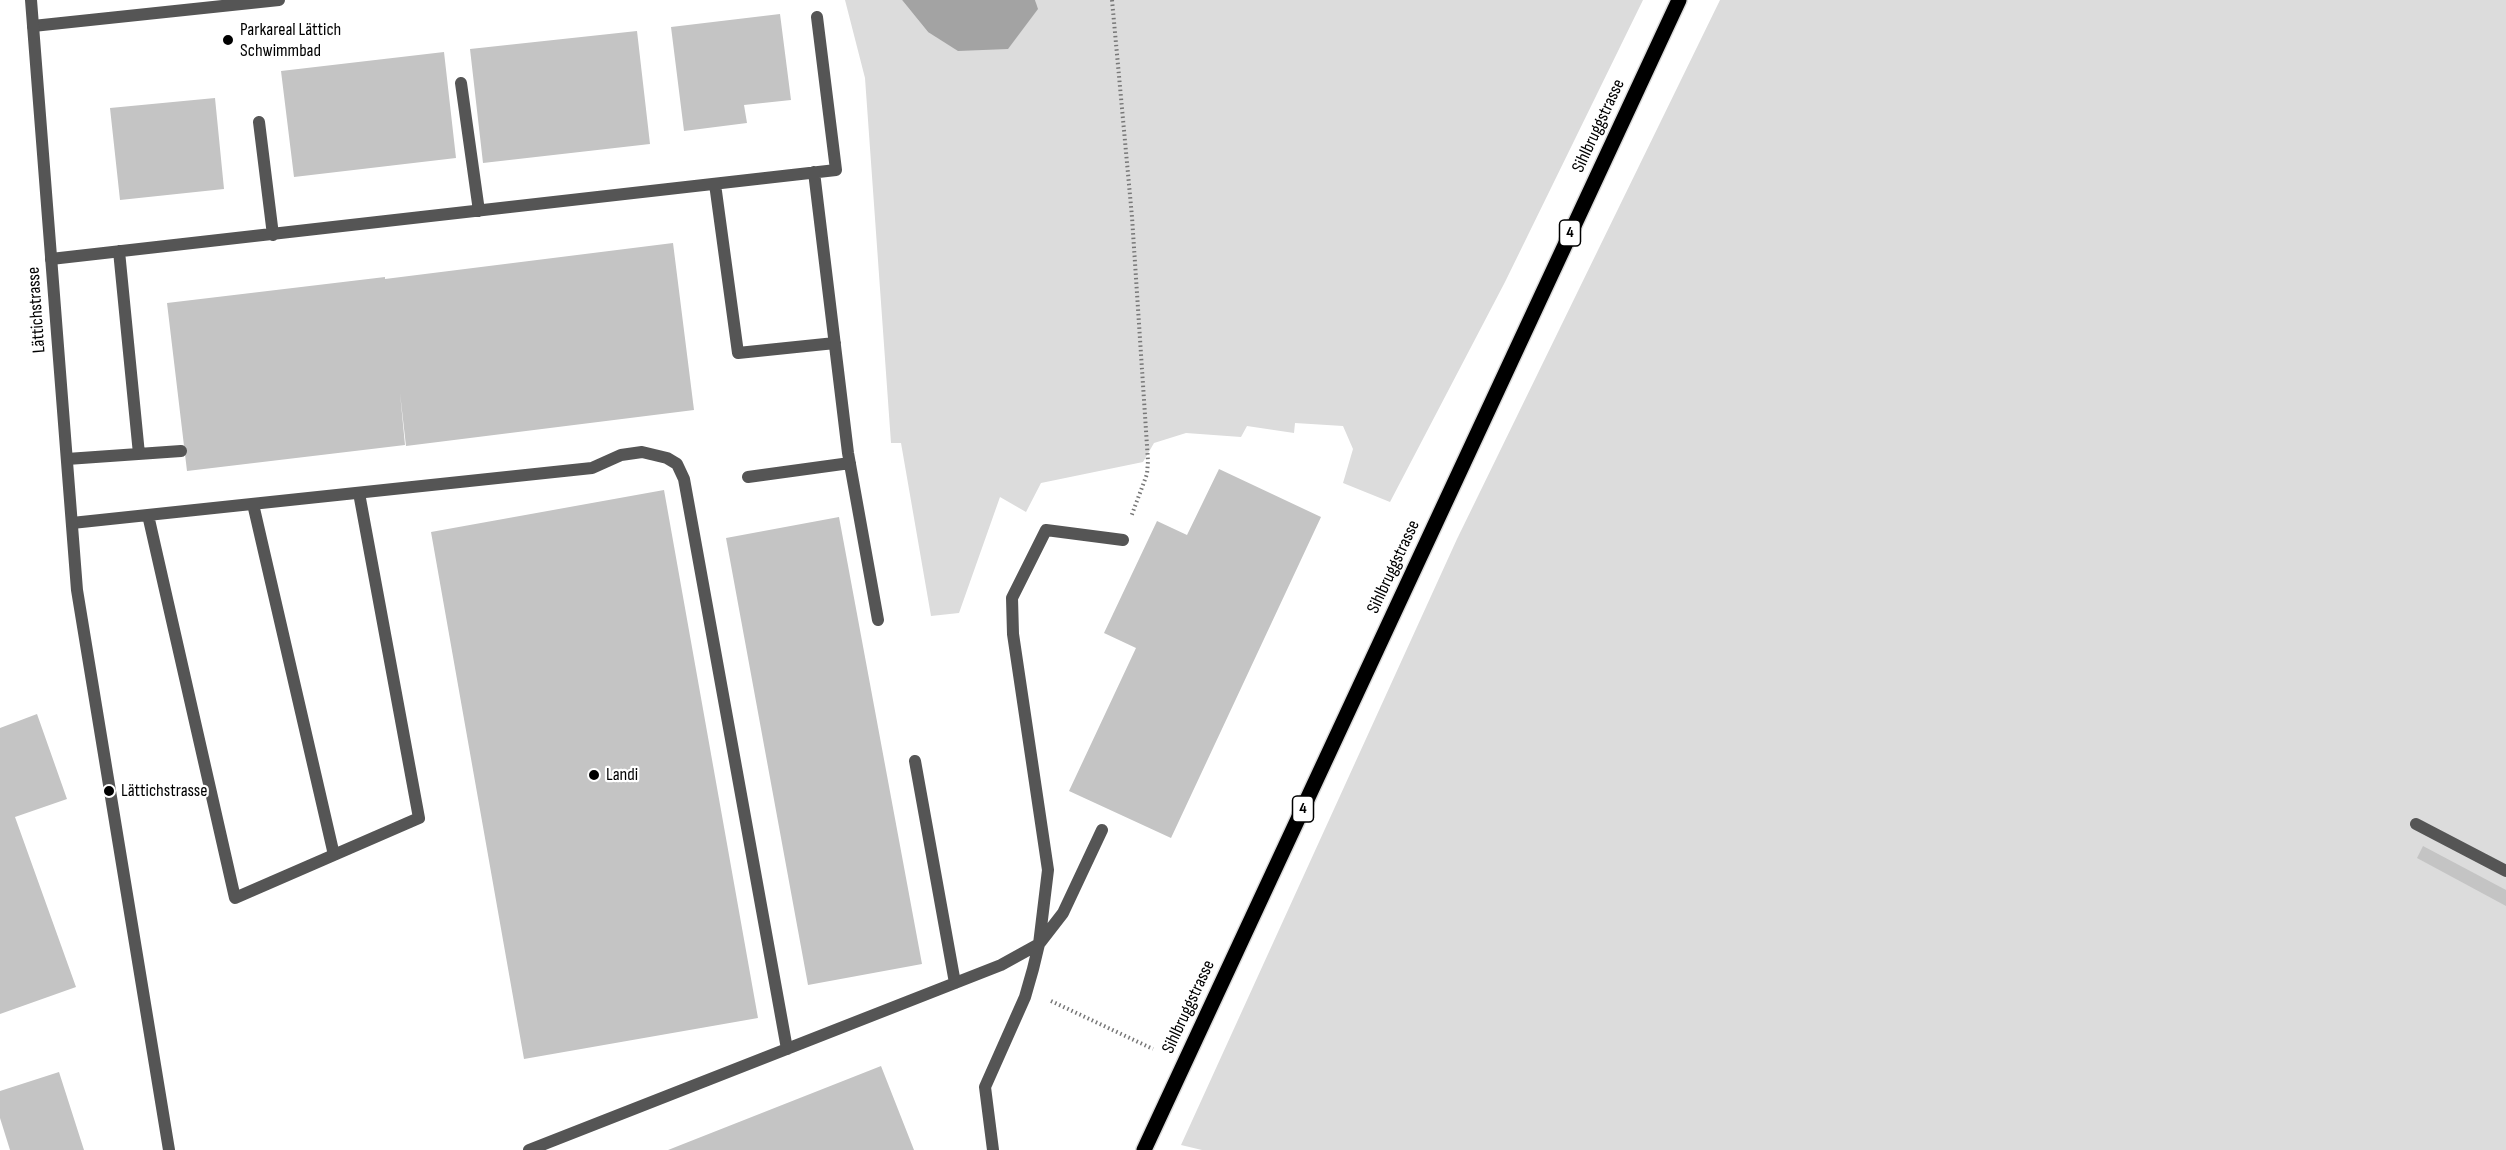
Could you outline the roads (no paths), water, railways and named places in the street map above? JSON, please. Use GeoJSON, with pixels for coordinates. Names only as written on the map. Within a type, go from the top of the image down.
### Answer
{"type":"FeatureCollection","features":[{"type":"Feature","properties":{"kind":"main road","name":"Sihlbruggstrasse"},"geometry":{"type":"LineString","coordinates":[[1144,1150],[1679,0]]}},
{"type":"Feature","properties":{"kind":"street","name":"Lättichstrasse"},"geometry":{"type":"LineString","coordinates":[[31,0],[79,602],[169,1150]]}},
{"type":"Feature","properties":{"kind":"street"},"geometry":{"type":"LineString","coordinates":[[33,26],[279,0]]}},
{"type":"Feature","properties":{"kind":"street"},"geometry":{"type":"LineString","coordinates":[[51,258],[273,235],[836,170],[817,17]]}},
{"type":"Feature","properties":{"kind":"street"},"geometry":{"type":"LineString","coordinates":[[461,83],[478,211]]}},
{"type":"Feature","properties":{"kind":"street"},"geometry":{"type":"LineString","coordinates":[[259,122],[273,235]]}},
{"type":"Feature","properties":{"kind":"street"},"geometry":{"type":"LineString","coordinates":[[814,172],[850,463],[878,620]]}},
{"type":"Feature","properties":{"kind":"street"},"geometry":{"type":"LineString","coordinates":[[715,184],[738,353],[835,343]]}},
{"type":"Feature","properties":{"kind":"street"},"geometry":{"type":"LineString","coordinates":[[119,251],[139,454]]}},
{"type":"Feature","properties":{"kind":"street"},"geometry":{"type":"LineString","coordinates":[[67,459],[181,451]]}},
{"type":"Feature","properties":{"kind":"street"},"geometry":{"type":"LineString","coordinates":[[72,523],[592,468],[621,455],[642,452],[667,458],[677,465],[684,479],[787,1048]]}},
{"type":"Feature","properties":{"kind":"street"},"geometry":{"type":"LineString","coordinates":[[748,477],[850,463]]}},
{"type":"Feature","properties":{"kind":"street"},"geometry":{"type":"LineString","coordinates":[[148,515],[236,898],[420,818],[359,493]]}},
{"type":"Feature","properties":{"kind":"street"},"geometry":{"type":"LineString","coordinates":[[253,504],[334,855]]}},
{"type":"Feature","properties":{"kind":"street"},"geometry":{"type":"LineString","coordinates":[[993,1150],[985,1087],[1027,990],[1039,944],[1048,870],[1013,634],[1012,598],[1046,530],[1123,540]]}},
{"type":"Feature","properties":{"kind":"street"},"geometry":{"type":"LineString","coordinates":[[915,761],[955,983]]}},
{"type":"Feature","properties":{"kind":"street"},"geometry":{"type":"LineString","coordinates":[[2416,824],[2506,871]]}},
{"type":"Feature","properties":{"kind":"street"},"geometry":{"type":"LineString","coordinates":[[529,1150],[1001,965],[1039,944],[1063,913],[1102,830]]}},
{"type":"Feature","properties":{"kind":"place","name":"Parkareal Lättich Schwimmbad"},"geometry":{"type":"Point","coordinates":[228,40]}},
{"type":"Feature","properties":{"kind":"place","name":"Landi"},"geometry":{"type":"Point","coordinates":[594,775]}},
{"type":"Feature","properties":{"kind":"place","name":"Lättichstrasse"},"geometry":{"type":"Point","coordinates":[109,791]}}]}
